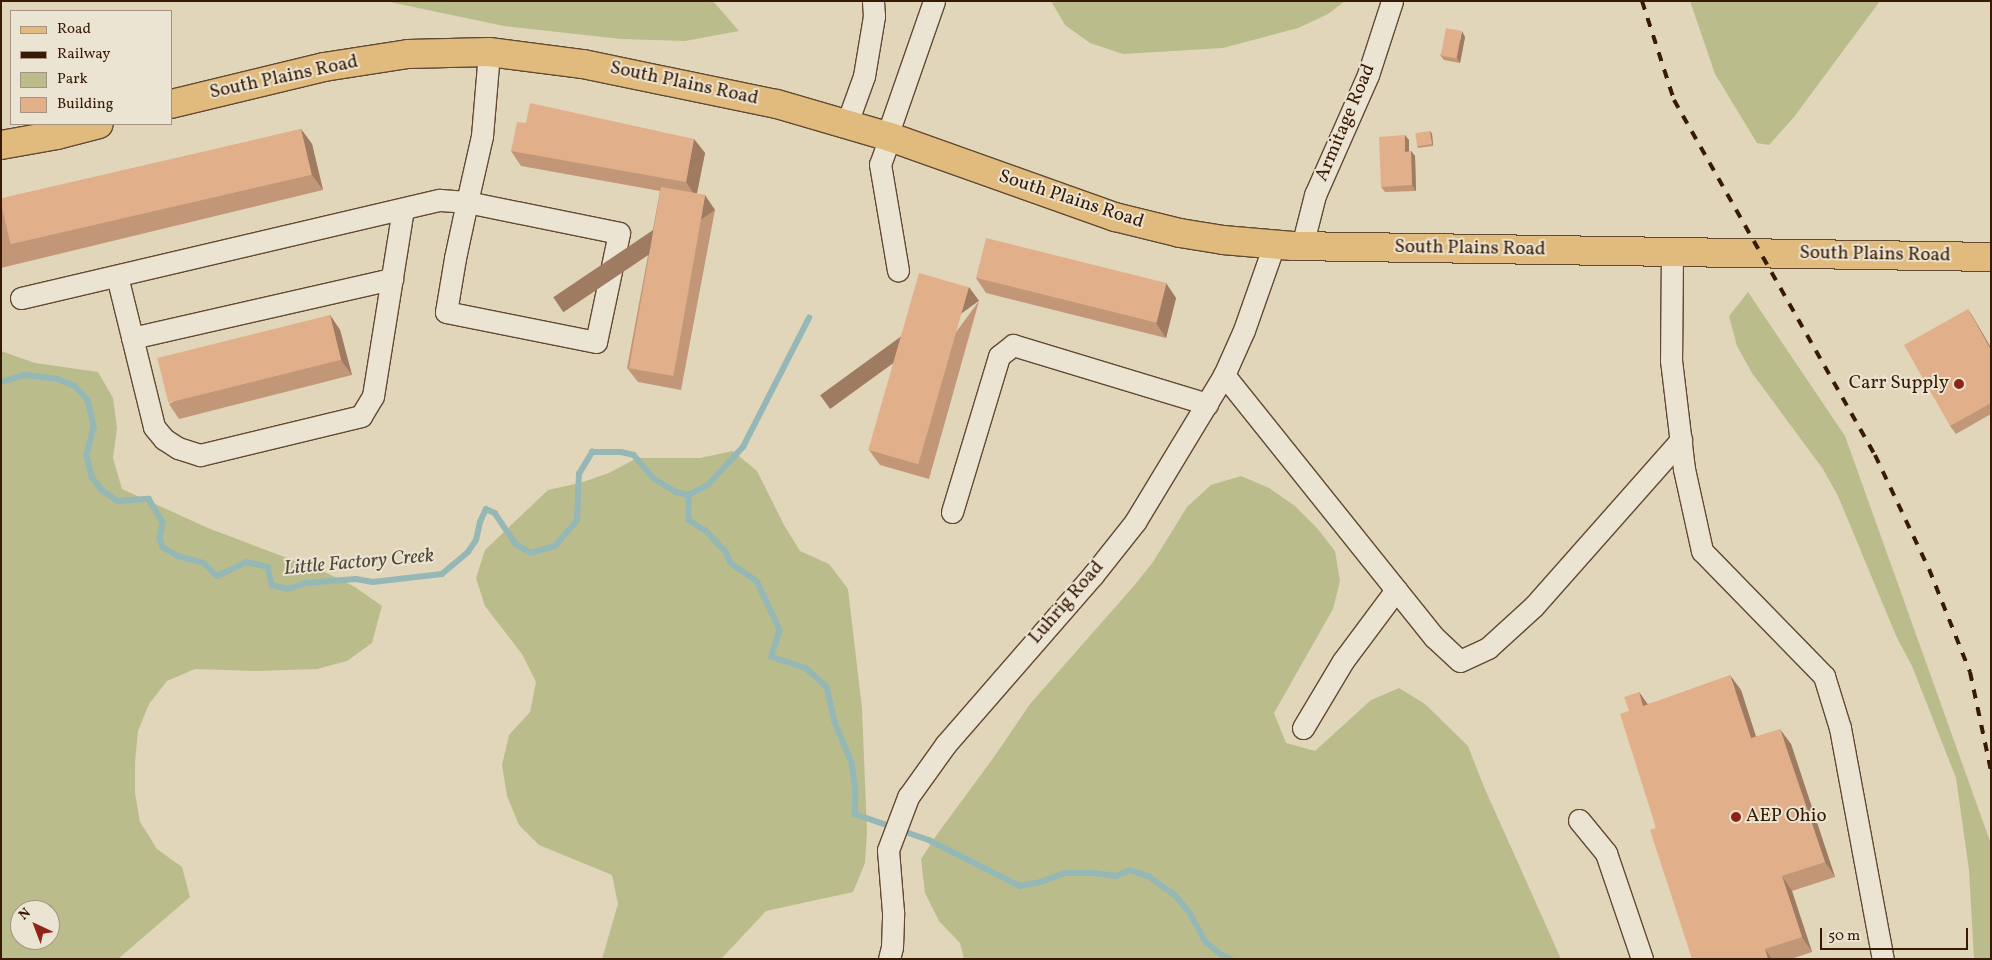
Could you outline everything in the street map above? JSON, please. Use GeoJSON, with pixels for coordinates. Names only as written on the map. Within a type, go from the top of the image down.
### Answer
{"type":"FeatureCollection","features":[{"type":"Feature","properties":{"kind":"main road","name":"South Plains Road"},"geometry":{"type":"LineString","coordinates":[[172,104],[324,67],[408,54],[489,52],[583,64],[702,87],[847,123],[1115,217],[1180,234],[1223,240],[1302,246],[1991,257]]}},
{"type":"Feature","properties":{"kind":"main road"},"geometry":{"type":"LineString","coordinates":[[1,145],[57,135],[95,125]]}},
{"type":"Feature","properties":{"kind":"street"},"geometry":{"type":"LineString","coordinates":[[847,123],[864,76],[874,16],[873,1]]}},
{"type":"Feature","properties":{"kind":"street"},"geometry":{"type":"LineString","coordinates":[[898,270],[880,164],[934,1]]}},
{"type":"Feature","properties":{"kind":"street","name":"Armitage Road"},"geometry":{"type":"LineString","coordinates":[[1302,246],[1315,196],[1368,75],[1392,1]]}},
{"type":"Feature","properties":{"kind":"street"},"geometry":{"type":"LineString","coordinates":[[21,298],[440,200],[467,202],[619,233],[596,342],[446,312],[467,202],[482,136],[489,52]]}},
{"type":"Feature","properties":{"kind":"street"},"geometry":{"type":"LineString","coordinates":[[117,276],[154,427],[164,439],[178,448],[200,454],[361,416],[373,396],[403,209]]}},
{"type":"Feature","properties":{"kind":"street","name":"Luhrig Road"},"geometry":{"type":"LineString","coordinates":[[889,959],[892,947],[892,912],[888,850],[908,797],[946,744],[1093,575],[1135,522],[1224,375],[1244,330],[1274,245]]}},
{"type":"Feature","properties":{"kind":"street"},"geometry":{"type":"LineString","coordinates":[[1672,251],[1671,360],[1684,470],[1702,551],[1824,676],[1840,728],[1883,959]]}},
{"type":"Feature","properties":{"kind":"street"},"geometry":{"type":"LineString","coordinates":[[132,338],[392,279]]}},
{"type":"Feature","properties":{"kind":"street"},"geometry":{"type":"LineString","coordinates":[[952,512],[999,356],[1013,345],[1207,404]]}},
{"type":"Feature","properties":{"kind":"street"},"geometry":{"type":"LineString","coordinates":[[1224,375],[1434,637],[1460,661],[1488,648],[1538,602],[1681,440]]}},
{"type":"Feature","properties":{"kind":"street"},"geometry":{"type":"LineString","coordinates":[[1303,728],[1343,661],[1396,590]]}},
{"type":"Feature","properties":{"kind":"street"},"geometry":{"type":"LineString","coordinates":[[1580,820],[1606,853],[1642,959]]}},
{"type":"Feature","properties":{"kind":"green space"},"geometry":{"type":"Polygon","coordinates":[[[385,1],[713,1],[739,31],[685,41],[621,39],[504,26],[385,1]]]}},
{"type":"Feature","properties":{"kind":"green space"},"geometry":{"type":"Polygon","coordinates":[[[1051,1],[1345,1],[1328,14],[1298,28],[1223,48],[1123,54],[1090,43],[1065,25],[1051,1]]]}},
{"type":"Feature","properties":{"kind":"green space"},"geometry":{"type":"Polygon","coordinates":[[[1690,1],[1880,1],[1794,117],[1769,145],[1757,143],[1715,74],[1690,1]]]}},
{"type":"Feature","properties":{"kind":"green space"},"geometry":{"type":"Polygon","coordinates":[[[1748,292],[1845,436],[1991,844],[1991,959],[1974,959],[1969,870],[1956,778],[1912,666],[1897,638],[1838,496],[1823,469],[1752,373],[1737,346],[1729,316],[1748,292]]]}},
{"type":"Feature","properties":{"kind":"green space"},"geometry":{"type":"Polygon","coordinates":[[[1,351],[35,363],[98,372],[113,398],[117,428],[113,458],[122,489],[208,528],[327,573],[355,587],[382,606],[372,643],[347,661],[317,669],[256,671],[195,669],[167,681],[149,704],[138,731],[135,762],[135,793],[140,822],[157,849],[182,867],[190,897],[118,959],[1,959],[1,351]]]}},
{"type":"Feature","properties":{"kind":"green space"},"geometry":{"type":"Polygon","coordinates":[[[733,451],[757,471],[784,525],[800,551],[829,564],[848,589],[862,708],[867,832],[865,863],[853,892],[766,911],[721,959],[602,959],[618,904],[612,875],[539,845],[519,825],[507,796],[502,765],[509,735],[530,712],[536,682],[522,654],[485,606],[476,578],[485,550],[548,490],[580,483],[609,473],[637,458],[700,458],[733,451]]]}},
{"type":"Feature","properties":{"kind":"green space"},"geometry":{"type":"Polygon","coordinates":[[[1241,476],[1269,488],[1295,506],[1317,528],[1335,551],[1340,581],[1333,609],[1274,713],[1286,743],[1315,751],[1371,700],[1399,688],[1425,704],[1468,746],[1484,787],[1561,959],[964,959],[960,943],[939,921],[925,893],[921,859],[1030,704],[1153,562],[1187,507],[1211,485],[1241,476]]]}},
{"type":"Feature","properties":{"kind":"building"},"geometry":{"type":"Polygon","coordinates":[[[1446,28],[1462,31],[1456,59],[1441,55],[1446,28]]]}},
{"type":"Feature","properties":{"kind":"building"},"geometry":{"type":"Polygon","coordinates":[[[530,103],[694,139],[686,182],[511,151],[517,122],[526,123],[530,103]]]}},
{"type":"Feature","properties":{"kind":"building"},"geometry":{"type":"Polygon","coordinates":[[[301,129],[312,175],[10,244],[1,198],[301,129]]]}},
{"type":"Feature","properties":{"kind":"building"},"geometry":{"type":"Polygon","coordinates":[[[1430,131],[1432,144],[1417,146],[1415,133],[1430,131]]]}},
{"type":"Feature","properties":{"kind":"building"},"geometry":{"type":"Polygon","coordinates":[[[1405,135],[1405,152],[1411,151],[1412,185],[1381,187],[1379,137],[1405,135]]]}},
{"type":"Feature","properties":{"kind":"building"},"geometry":{"type":"Polygon","coordinates":[[[661,187],[705,195],[673,376],[629,368],[661,187]]]}},
{"type":"Feature","properties":{"kind":"building"},"geometry":{"type":"Polygon","coordinates":[[[986,238],[1166,283],[1157,323],[976,278],[986,238]]]}},
{"type":"Feature","properties":{"kind":"building"},"geometry":{"type":"Polygon","coordinates":[[[919,273],[969,287],[918,464],[868,450],[919,273]]]}},
{"type":"Feature","properties":{"kind":"building","name":"Carr Supply"},"geometry":{"type":"Polygon","coordinates":[[[1968,309],[1991,350],[1991,403],[1950,426],[1904,345],[1968,309]]]}},
{"type":"Feature","properties":{"kind":"building"},"geometry":{"type":"Polygon","coordinates":[[[330,315],[341,360],[168,403],[157,358],[330,315]]]}},
{"type":"Feature","properties":{"kind":"building","name":"AEP Ohio"},"geometry":{"type":"Polygon","coordinates":[[[1730,675],[1751,738],[1780,729],[1825,862],[1782,876],[1802,937],[1765,949],[1768,959],[1692,959],[1650,830],[1656,828],[1620,714],[1629,711],[1624,697],[1639,692],[1643,706],[1730,675]]]}},
{"type":"Feature","properties":{"kind":"waterway"},"geometry":{"type":"LineString","coordinates":[[689,495],[708,485],[743,447],[809,318]]}},
{"type":"Feature","properties":{"kind":"waterway","name":"Little Factory Creek"},"geometry":{"type":"LineString","coordinates":[[1,382],[25,375],[58,379],[75,386],[88,400],[94,427],[87,455],[92,477],[102,490],[118,501],[149,499],[163,522],[160,539],[163,547],[178,556],[204,563],[217,576],[247,562],[268,567],[272,585],[288,589],[305,583],[356,579],[373,582],[442,574],[468,552],[476,540],[480,522],[486,509],[495,513],[516,544],[531,553],[555,546],[577,521],[579,474],[592,452],[621,452],[634,455],[653,478],[676,492],[689,495],[689,520],[706,531],[726,552],[731,563],[757,581],[780,630],[772,657],[806,668],[827,687],[835,722],[852,763],[856,790],[855,814],[892,827]]}},
{"type":"Feature","properties":{"kind":"waterway","name":"Little Factory Creek"},"geometry":{"type":"LineString","coordinates":[[900,830],[929,840],[1020,886],[1041,882],[1064,873],[1095,873],[1116,876],[1130,870],[1150,877],[1175,895],[1190,913],[1206,942],[1222,955],[1231,959]]}},
{"type":"Feature","properties":{"kind":"railway"},"geometry":{"type":"LineString","coordinates":[[1642,1],[1674,100],[1875,455],[1929,569],[1970,672],[1991,771]]}},
{"type":"Feature","properties":{"kind":"place","name":"Carr Supply"},"geometry":{"type":"Point","coordinates":[1959,384]}},
{"type":"Feature","properties":{"kind":"place","name":"AEP Ohio"},"geometry":{"type":"Point","coordinates":[1736,817]}}]}
